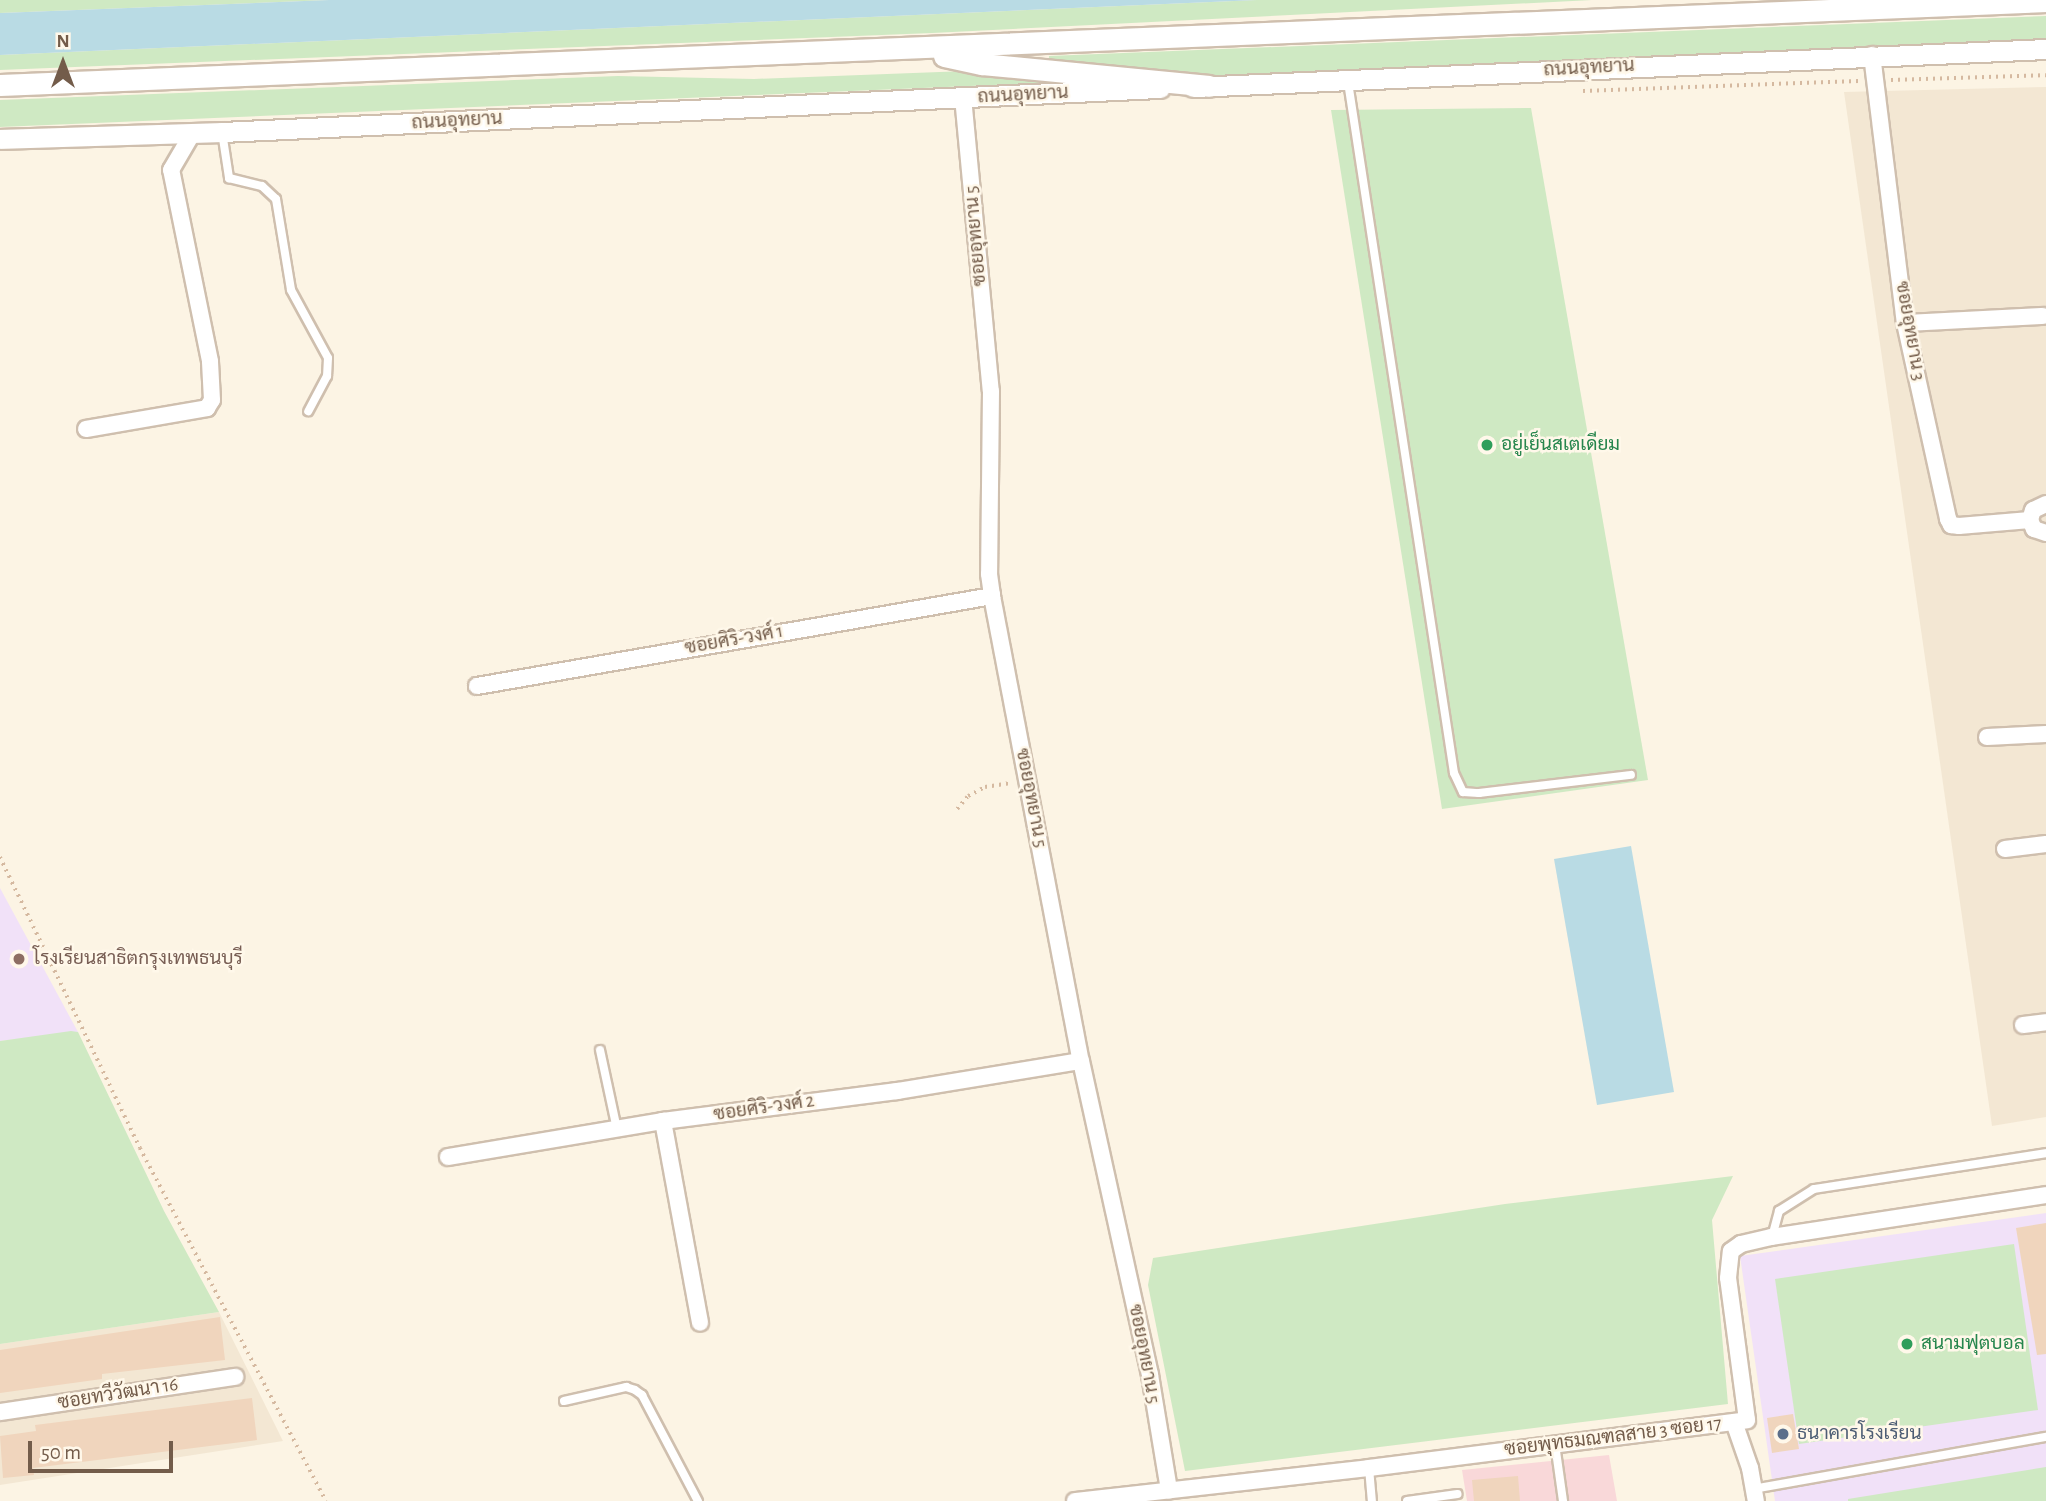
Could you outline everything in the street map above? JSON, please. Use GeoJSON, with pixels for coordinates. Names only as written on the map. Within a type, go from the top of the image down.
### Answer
{"type":"FeatureCollection","features":[{"type":"Feature","properties":{"kind":"main road"},"geometry":{"type":"LineString","coordinates":[[0,85],[912,50],[2046,1]]}},
{"type":"Feature","properties":{"kind":"main road"},"geometry":{"type":"LineString","coordinates":[[912,50],[982,64],[1209,86]]}},
{"type":"Feature","properties":{"kind":"street","name":"ถนนอุทยาน"},"geometry":{"type":"LineString","coordinates":[[0,139],[192,134],[2046,49]]}},
{"type":"Feature","properties":{"kind":"street","name":"ซอยอุทยาน 3"},"geometry":{"type":"LineString","coordinates":[[1872,55],[1905,323],[1948,519],[1951,525],[1959,526],[2031,520]]}},
{"type":"Feature","properties":{"kind":"street","name":"ซอยอุทยาน 5"},"geometry":{"type":"LineString","coordinates":[[963,97],[991,391],[989,574],[992,596],[1081,1062],[1150,1375],[1169,1490]]}},
{"type":"Feature","properties":{"kind":"street"},"geometry":{"type":"LineString","coordinates":[[86,429],[207,408],[212,400],[210,361],[171,170],[192,134]]}},
{"type":"Feature","properties":{"kind":"street"},"geometry":{"type":"LineString","coordinates":[[1905,323],[2043,316]]}},
{"type":"Feature","properties":{"kind":"street"},"geometry":{"type":"LineString","coordinates":[[2046,504],[2037,506],[2031,520],[2034,529],[2046,533]]}},
{"type":"Feature","properties":{"kind":"street","name":"ซอยศิริ-วงศ์ 1"},"geometry":{"type":"LineString","coordinates":[[477,686],[992,596]]}},
{"type":"Feature","properties":{"kind":"street"},"geometry":{"type":"LineString","coordinates":[[1987,737],[2046,734]]}},
{"type":"Feature","properties":{"kind":"street"},"geometry":{"type":"LineString","coordinates":[[2006,849],[2046,844]]}},
{"type":"Feature","properties":{"kind":"street"},"geometry":{"type":"LineString","coordinates":[[2023,1025],[2046,1022]]}},
{"type":"Feature","properties":{"kind":"street","name":"ซอยศิริ-วงศ์ 2"},"geometry":{"type":"LineString","coordinates":[[448,1157],[663,1121],[897,1091],[1081,1062]]}},
{"type":"Feature","properties":{"kind":"street"},"geometry":{"type":"LineString","coordinates":[[663,1121],[699,1324]]}},
{"type":"Feature","properties":{"kind":"street","name":"ซอยพุทธมณฑลสาย 3 ซอย 17"},"geometry":{"type":"LineString","coordinates":[[1075,1501],[1369,1468],[1747,1420],[1728,1263],[1731,1251],[1741,1244],[1772,1237],[2046,1195]]}},
{"type":"Feature","properties":{"kind":"street","name":"ซอยทวีวัฒนา 16"},"geometry":{"type":"LineString","coordinates":[[0,1412],[235,1377]]}},
{"type":"Feature","properties":{"kind":"street"},"geometry":{"type":"LineString","coordinates":[[1734,1422],[1755,1495]]}},
{"type":"Feature","properties":{"kind":"lane"},"geometry":{"type":"LineString","coordinates":[[1348,79],[1454,773],[1463,792],[1479,793],[1631,775]]}},
{"type":"Feature","properties":{"kind":"lane"},"geometry":{"type":"LineString","coordinates":[[222,132],[229,178],[262,186],[276,199],[291,290],[300,313],[328,358],[327,376],[308,411]]}},
{"type":"Feature","properties":{"kind":"lane"},"geometry":{"type":"LineString","coordinates":[[600,1050],[617,1129]]}},
{"type":"Feature","properties":{"kind":"lane"},"geometry":{"type":"LineString","coordinates":[[1772,1237],[1779,1210],[1814,1189],[2046,1153]]}},
{"type":"Feature","properties":{"kind":"lane"},"geometry":{"type":"LineString","coordinates":[[565,1401],[626,1387],[642,1395],[698,1501]]}},
{"type":"Feature","properties":{"kind":"lane"},"geometry":{"type":"LineString","coordinates":[[1755,1495],[2046,1437]]}},
{"type":"Feature","properties":{"kind":"lane"},"geometry":{"type":"LineString","coordinates":[[1555,1444],[1563,1501]]}},
{"type":"Feature","properties":{"kind":"lane"},"geometry":{"type":"LineString","coordinates":[[1369,1468],[1372,1501]]}},
{"type":"Feature","properties":{"kind":"lane"},"geometry":{"type":"LineString","coordinates":[[1407,1501],[1458,1494]]}},
{"type":"Feature","properties":{"kind":"path"},"geometry":{"type":"LineString","coordinates":[[957,809],[968,796],[985,787],[1027,781]]}},
{"type":"Feature","properties":{"kind":"path"},"geometry":{"type":"LineString","coordinates":[[0,857],[140,1147],[326,1501]]}},
{"type":"Feature","properties":{"kind":"shaded area"},"geometry":{"type":"Polygon","coordinates":[[[2046,87],[2046,1117],[1992,1126],[1844,92],[2046,87]]]}},
{"type":"Feature","properties":{"kind":"shaded area","name":"โรงเรียนสาธิตกรุงเทพธนบุรี"},"geometry":{"type":"Polygon","coordinates":[[[0,888],[78,1032],[0,1041],[0,888]]]}},
{"type":"Feature","properties":{"kind":"shaded area"},"geometry":{"type":"Polygon","coordinates":[[[2046,1213],[2046,1501],[1775,1501],[1740,1256],[2046,1213]]]}},
{"type":"Feature","properties":{"kind":"shaded area"},"geometry":{"type":"Polygon","coordinates":[[[219,1312],[283,1441],[0,1485],[0,1344],[219,1312]]]}},
{"type":"Feature","properties":{"kind":"shaded area"},"geometry":{"type":"Polygon","coordinates":[[[1609,1455],[1617,1501],[1467,1501],[1462,1470],[1609,1455]]]}},
{"type":"Feature","properties":{"kind":"green space"},"geometry":{"type":"Polygon","coordinates":[[[0,0],[329,0],[0,13],[0,0]]]}},
{"type":"Feature","properties":{"kind":"green space"},"geometry":{"type":"Polygon","coordinates":[[[1257,0],[1592,0],[932,33],[0,70],[0,55],[1257,0]]]}},
{"type":"Feature","properties":{"kind":"green space"},"geometry":{"type":"Polygon","coordinates":[[[2046,16],[2046,42],[1200,77],[1049,63],[1049,56],[2046,16]]]}},
{"type":"Feature","properties":{"kind":"green space"},"geometry":{"type":"Polygon","coordinates":[[[966,71],[1044,75],[1043,83],[0,127],[0,100],[618,76],[754,79],[966,71]]]}},
{"type":"Feature","properties":{"kind":"green space","name":"อยู่เย็นสเตเดียม"},"geometry":{"type":"Polygon","coordinates":[[[1531,108],[1648,780],[1442,809],[1331,110],[1531,108]]]}},
{"type":"Feature","properties":{"kind":"green space"},"geometry":{"type":"Polygon","coordinates":[[[78,1032],[164,1211],[219,1312],[0,1344],[0,1041],[78,1032]]]}},
{"type":"Feature","properties":{"kind":"green space"},"geometry":{"type":"Polygon","coordinates":[[[1733,1176],[1712,1220],[1728,1404],[1185,1471],[1148,1285],[1153,1258],[1505,1204],[1733,1176]]]}},
{"type":"Feature","properties":{"kind":"green space","name":"สนามฟุตบอล"},"geometry":{"type":"Polygon","coordinates":[[[2014,1244],[2038,1410],[1799,1444],[1775,1279],[2014,1244]]]}},
{"type":"Feature","properties":{"kind":"green space"},"geometry":{"type":"Polygon","coordinates":[[[2046,1467],[2046,1501],[1848,1501],[1848,1499],[2046,1467]]]}},
{"type":"Feature","properties":{"kind":"water"},"geometry":{"type":"Polygon","coordinates":[[[329,0],[1257,0],[0,55],[0,13],[329,0]]]}},
{"type":"Feature","properties":{"kind":"water"},"geometry":{"type":"Polygon","coordinates":[[[1631,846],[1674,1092],[1597,1105],[1554,859],[1631,846]]]}},
{"type":"Feature","properties":{"kind":"building"},"geometry":{"type":"Polygon","coordinates":[[[2046,1223],[2046,1354],[2037,1355],[2016,1228],[2046,1223]]]}},
{"type":"Feature","properties":{"kind":"building"},"geometry":{"type":"Polygon","coordinates":[[[220,1317],[225,1360],[102,1374],[102,1379],[0,1393],[0,1350],[220,1317]]]}},
{"type":"Feature","properties":{"kind":"building"},"geometry":{"type":"Polygon","coordinates":[[[252,1398],[257,1440],[33,1468],[34,1475],[3,1478],[0,1436],[36,1431],[35,1425],[252,1398]]]}},
{"type":"Feature","properties":{"kind":"building","name":"ธนาคารโรงเรียน"},"geometry":{"type":"Polygon","coordinates":[[[1793,1414],[1799,1449],[1772,1453],[1767,1418],[1793,1414]]]}},
{"type":"Feature","properties":{"kind":"building"},"geometry":{"type":"Polygon","coordinates":[[[1518,1476],[1520,1501],[1474,1501],[1472,1480],[1518,1476]]]}},
{"type":"Feature","properties":{"kind":"place","name":"อยู่เย็นสเตเดียม"},"geometry":{"type":"Point","coordinates":[1487,445]}},
{"type":"Feature","properties":{"kind":"place","name":"โรงเรียนสาธิตกรุงเทพธนบุรี"},"geometry":{"type":"Point","coordinates":[19,959]}},
{"type":"Feature","properties":{"kind":"place","name":"สนามฟุตบอล"},"geometry":{"type":"Point","coordinates":[1907,1344]}},
{"type":"Feature","properties":{"kind":"place","name":"ธนาคารโรงเรียน"},"geometry":{"type":"Point","coordinates":[1783,1434]}}]}
